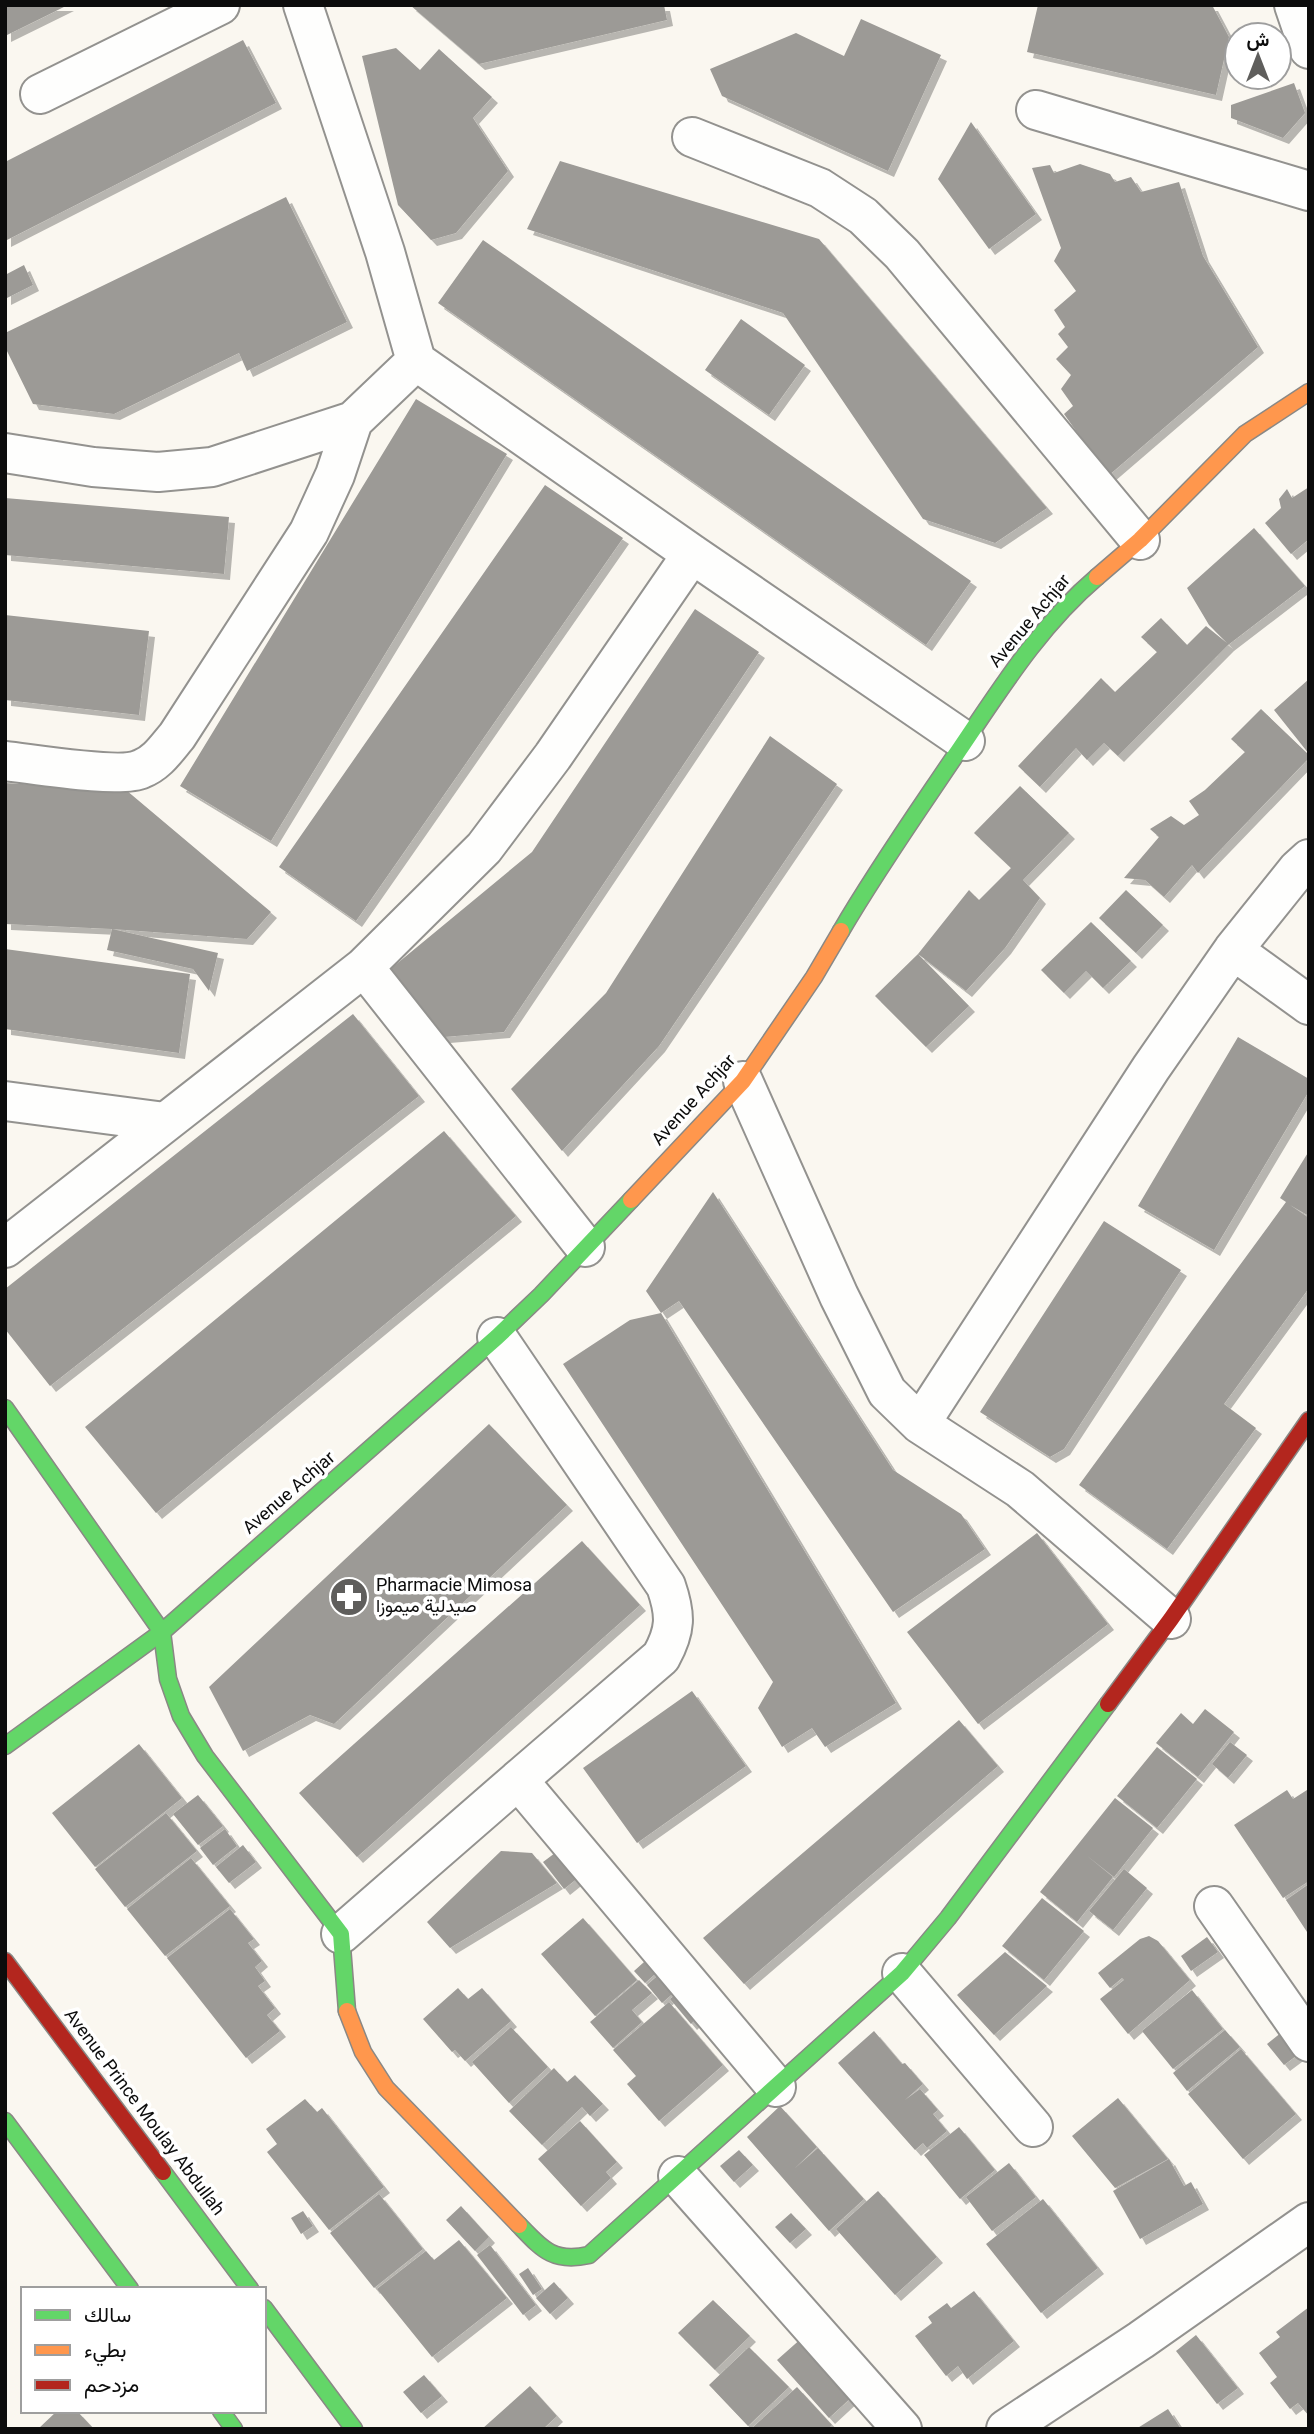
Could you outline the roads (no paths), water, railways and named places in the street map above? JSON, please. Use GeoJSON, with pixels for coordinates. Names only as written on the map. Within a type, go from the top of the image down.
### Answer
{"type":"FeatureCollection","features":[{"type":"Feature","properties":{"kind":"street"},"geometry":{"type":"LineString","coordinates":[[40,94],[220,5]]}},
{"type":"Feature","properties":{"kind":"street"},"geometry":{"type":"LineString","coordinates":[[303,5],[385,252],[416,361],[965,741]]}},
{"type":"Feature","properties":{"kind":"street"},"geometry":{"type":"LineString","coordinates":[[1294,5],[1309,49]]}},
{"type":"Feature","properties":{"kind":"street"},"geometry":{"type":"LineString","coordinates":[[1036,110],[1309,191]]}},
{"type":"Feature","properties":{"kind":"street"},"geometry":{"type":"LineString","coordinates":[[692,136],[820,188],[863,216],[902,254],[1140,540]]}},
{"type":"Feature","properties":{"kind":"street"},"geometry":{"type":"LineString","coordinates":[[5,453],[93,467],[145,471],[212,467],[353,421],[416,361]]}},
{"type":"Feature","properties":{"kind":"street","name":"Avenue Achjar"},"geometry":{"type":"LineString","coordinates":[[5,1746],[162,1632],[497,1337],[541,1295],[743,1081],[814,977],[867,886],[1022,657],[1037,639],[1077,594],[1140,540],[1245,433],[1309,392]]}},
{"type":"Feature","properties":{"kind":"street"},"geometry":{"type":"LineString","coordinates":[[5,761],[114,773],[139,771],[158,760],[177,736],[309,532],[335,475],[353,421]]}},
{"type":"Feature","properties":{"kind":"street"},"geometry":{"type":"LineString","coordinates":[[5,1248],[364,968],[484,848],[553,756],[692,554]]}},
{"type":"Feature","properties":{"kind":"street"},"geometry":{"type":"LineString","coordinates":[[920,1424],[1143,1080],[1233,950],[1309,859]]}},
{"type":"Feature","properties":{"kind":"street"},"geometry":{"type":"LineString","coordinates":[[1233,950],[1309,1005]]}},
{"type":"Feature","properties":{"kind":"street"},"geometry":{"type":"LineString","coordinates":[[364,968],[585,1247]]}},
{"type":"Feature","properties":{"kind":"street"},"geometry":{"type":"LineString","coordinates":[[743,1081],[839,1296],[887,1392],[920,1424],[1020,1489],[1171,1619]]}},
{"type":"Feature","properties":{"kind":"street"},"geometry":{"type":"LineString","coordinates":[[5,1101],[164,1122]]}},
{"type":"Feature","properties":{"kind":"street"},"geometry":{"type":"LineString","coordinates":[[341,1934],[661,1657],[671,1639],[673,1605],[666,1586],[497,1337]]}},
{"type":"Feature","properties":{"kind":"street"},"geometry":{"type":"LineString","coordinates":[[5,1408],[162,1632],[168,1679],[181,1716],[205,1756],[341,1934],[348,2011],[363,2052],[386,2088],[543,2250],[558,2258],[573,2260],[589,2255],[902,1973],[948,1918],[1171,1619],[1309,1420]]}},
{"type":"Feature","properties":{"kind":"street"},"geometry":{"type":"LineString","coordinates":[[518,1780],[776,2087]]}},
{"type":"Feature","properties":{"kind":"street"},"geometry":{"type":"LineString","coordinates":[[1214,1906],[1309,2042]]}},
{"type":"Feature","properties":{"kind":"street","name":"Avenue Prince Moulay Abdullah"},"geometry":{"type":"LineString","coordinates":[[5,1961],[249,2287]]}},
{"type":"Feature","properties":{"kind":"street"},"geometry":{"type":"LineString","coordinates":[[902,1973],[1033,2127]]}},
{"type":"Feature","properties":{"kind":"street"},"geometry":{"type":"LineString","coordinates":[[5,2121],[129,2287]]}},
{"type":"Feature","properties":{"kind":"street"},"geometry":{"type":"LineString","coordinates":[[678,2176],[902,2429]]}},
{"type":"Feature","properties":{"kind":"street"},"geometry":{"type":"LineString","coordinates":[[1006,2429],[1141,2340],[1309,2222]]}},
{"type":"Feature","properties":{"kind":"street"},"geometry":{"type":"LineString","coordinates":[[266,2311],[354,2429]]}},
{"type":"Feature","properties":{"kind":"street"},"geometry":{"type":"LineString","coordinates":[[222,2413],[234,2429]]}},
{"type":"Feature","properties":{"kind":"place","name":"Pharmacie Mimosa صيدلية ميموزا"},"geometry":{"type":"Point","coordinates":[349,1597]}}]}
